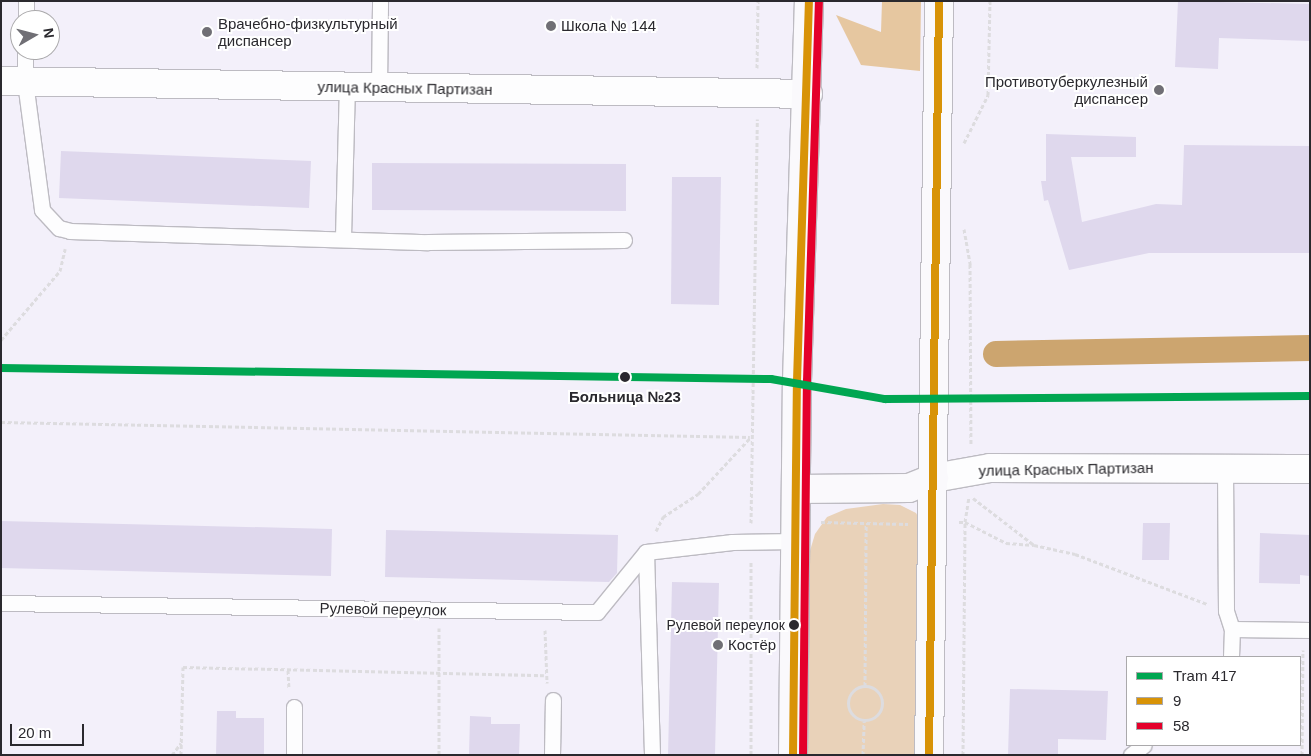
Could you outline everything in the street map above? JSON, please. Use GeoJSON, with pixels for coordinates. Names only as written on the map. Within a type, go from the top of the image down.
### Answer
{"type":"FeatureCollection","features":[{"type":"Feature","properties":{"kind":"street"},"geometry":{"type":"LineString","coordinates":[[793,755],[796,489],[809,1]]}},
{"type":"Feature","properties":{"kind":"street"},"geometry":{"type":"LineString","coordinates":[[929,755],[934,478],[933,267],[939,1]]}},
{"type":"Feature","properties":{"kind":"street","name":"улица Красных Партизан"},"geometry":{"type":"LineString","coordinates":[[13,81],[808,94]]}},
{"type":"Feature","properties":{"kind":"street","name":"улица Красных Партизан"},"geometry":{"type":"LineString","coordinates":[[796,489],[909,488],[934,478],[990,468],[1310,469]]}},
{"type":"Feature","properties":{"kind":"lane"},"geometry":{"type":"LineString","coordinates":[[380,1],[380,87]]}},
{"type":"Feature","properties":{"kind":"lane"},"geometry":{"type":"LineString","coordinates":[[21,60],[13,81],[42,210],[49,222],[70,231],[343,237],[428,242],[624,240]]}},
{"type":"Feature","properties":{"kind":"lane"},"geometry":{"type":"LineString","coordinates":[[343,237],[347,87]]}},
{"type":"Feature","properties":{"kind":"lane"},"geometry":{"type":"LineString","coordinates":[[1225,468],[1226,611],[1232,629],[1232,656]]}},
{"type":"Feature","properties":{"kind":"lane"},"geometry":{"type":"LineString","coordinates":[[652,755],[646,552],[751,541],[796,541]]}},
{"type":"Feature","properties":{"kind":"lane","name":"Рулевой переулок"},"geometry":{"type":"LineString","coordinates":[[1,603],[597,612],[646,552]]}},
{"type":"Feature","properties":{"kind":"lane"},"geometry":{"type":"LineString","coordinates":[[1232,629],[1306,630]]}},
{"type":"Feature","properties":{"kind":"lane"},"geometry":{"type":"LineString","coordinates":[[552,700],[552,755]]}},
{"type":"Feature","properties":{"kind":"lane"},"geometry":{"type":"LineString","coordinates":[[294,707],[294,755]]}},
{"type":"Feature","properties":{"kind":"lane"},"geometry":{"type":"LineString","coordinates":[[1131,755],[1143,746]]}},
{"type":"Feature","properties":{"kind":"path"},"geometry":{"type":"LineString","coordinates":[[751,755],[750,437],[758,139],[756,93],[758,1]]}},
{"type":"Feature","properties":{"kind":"path"},"geometry":{"type":"LineString","coordinates":[[962,148],[988,95],[990,1]]}},
{"type":"Feature","properties":{"kind":"path"},"geometry":{"type":"LineString","coordinates":[[962,219],[970,264],[971,452]]}},
{"type":"Feature","properties":{"kind":"path"},"geometry":{"type":"LineString","coordinates":[[1,340],[60,271],[70,231]]}},
{"type":"Feature","properties":{"kind":"path"},"geometry":{"type":"LineString","coordinates":[[1,422],[750,437]]}},
{"type":"Feature","properties":{"kind":"path"},"geometry":{"type":"LineString","coordinates":[[646,552],[663,517],[698,494],[750,437]]}},
{"type":"Feature","properties":{"kind":"path"},"geometry":{"type":"LineString","coordinates":[[963,755],[965,522],[970,496],[1034,545]]}},
{"type":"Feature","properties":{"kind":"path"},"geometry":{"type":"LineString","coordinates":[[821,522],[915,524]]}},
{"type":"Feature","properties":{"kind":"path"},"geometry":{"type":"LineString","coordinates":[[957,522],[965,522],[1006,543],[1034,545],[1075,554],[1226,611]]}},
{"type":"Feature","properties":{"kind":"path"},"geometry":{"type":"LineString","coordinates":[[865,686],[866,524]]}},
{"type":"Feature","properties":{"kind":"path"},"geometry":{"type":"LineString","coordinates":[[439,755],[440,610]]}},
{"type":"Feature","properties":{"kind":"path"},"geometry":{"type":"LineString","coordinates":[[545,611],[544,675],[552,700]]}},
{"type":"Feature","properties":{"kind":"path"},"geometry":{"type":"LineString","coordinates":[[1302,755],[1306,630]]}},
{"type":"Feature","properties":{"kind":"path"},"geometry":{"type":"LineString","coordinates":[[181,755],[183,667],[544,675]]}},
{"type":"Feature","properties":{"kind":"path"},"geometry":{"type":"LineString","coordinates":[[865,686],[879,692],[882,706],[878,715],[864,721],[853,716],[847,702],[853,690],[865,686]]}},
{"type":"Feature","properties":{"kind":"path"},"geometry":{"type":"LineString","coordinates":[[863,755],[864,721]]}},
{"type":"Feature","properties":{"kind":"path"},"geometry":{"type":"LineString","coordinates":[[172,755],[182,742]]}},
{"type":"Feature","properties":{"kind":"shaded area"},"geometry":{"type":"Polygon","coordinates":[[[882,1],[921,1],[920,71],[861,65],[836,15],[881,32],[882,1]]]}},
{"type":"Feature","properties":{"kind":"shaded area"},"geometry":{"type":"Polygon","coordinates":[[[883,504],[900,505],[916,513],[924,527],[916,755],[803,755],[809,554],[815,534],[827,517],[846,509],[883,504]]]}},
{"type":"Feature","properties":{"kind":"building"},"geometry":{"type":"Polygon","coordinates":[[[1178,1],[1310,4],[1310,41],[1219,38],[1218,69],[1175,67],[1178,1]]]}},
{"type":"Feature","properties":{"kind":"building"},"geometry":{"type":"Polygon","coordinates":[[[1046,134],[1136,137],[1136,157],[1071,157],[1082,222],[1156,204],[1182,205],[1184,145],[1310,146],[1310,253],[1149,253],[1069,270],[1048,200],[1044,201],[1041,181],[1046,181],[1046,134]]]}},
{"type":"Feature","properties":{"kind":"building"},"geometry":{"type":"Polygon","coordinates":[[[61,151],[311,161],[309,208],[59,198],[61,151]]]}},
{"type":"Feature","properties":{"kind":"building"},"geometry":{"type":"Polygon","coordinates":[[[372,163],[626,164],[626,211],[372,210],[372,163]]]}},
{"type":"Feature","properties":{"kind":"building"},"geometry":{"type":"Polygon","coordinates":[[[672,177],[721,177],[719,305],[671,304],[672,177]]]}},
{"type":"Feature","properties":{"kind":"building"},"geometry":{"type":"Polygon","coordinates":[[[1,521],[332,529],[331,576],[1,568],[1,521]]]}},
{"type":"Feature","properties":{"kind":"building"},"geometry":{"type":"Polygon","coordinates":[[[1143,523],[1170,523],[1169,560],[1142,560],[1143,523]]]}},
{"type":"Feature","properties":{"kind":"building"},"geometry":{"type":"Polygon","coordinates":[[[386,530],[618,535],[617,573],[609,582],[385,577],[386,530]]]}},
{"type":"Feature","properties":{"kind":"building"},"geometry":{"type":"Polygon","coordinates":[[[1260,533],[1310,535],[1310,576],[1300,575],[1300,584],[1259,583],[1260,533]]]}},
{"type":"Feature","properties":{"kind":"building"},"geometry":{"type":"Polygon","coordinates":[[[672,582],[719,583],[715,755],[668,755],[672,582]]]}},
{"type":"Feature","properties":{"kind":"building"},"geometry":{"type":"Polygon","coordinates":[[[1010,689],[1108,691],[1106,740],[1058,739],[1058,755],[1008,755],[1010,689]]]}},
{"type":"Feature","properties":{"kind":"building"},"geometry":{"type":"Polygon","coordinates":[[[217,711],[236,711],[236,718],[264,718],[264,754],[216,755],[217,711]]]}},
{"type":"Feature","properties":{"kind":"building"},"geometry":{"type":"Polygon","coordinates":[[[470,716],[491,717],[491,724],[520,724],[519,755],[469,755],[470,716]]]}},
{"type":"Feature","properties":{"kind":"waterway"},"geometry":{"type":"LineString","coordinates":[[996,354],[1310,348]]}},
{"type":"Feature","properties":{"kind":"tram line","name":"417"},"geometry":{"type":"LineString","coordinates":[[1,368],[771,379],[885,399],[1310,396]]}},
{"type":"Feature","properties":{"kind":"transit line","name":"9"},"geometry":{"type":"LineString","coordinates":[[793,755],[797,381],[809,1]]}},
{"type":"Feature","properties":{"kind":"transit line","name":"58"},"geometry":{"type":"LineString","coordinates":[[803,755],[807,381],[819,1]]}},
{"type":"Feature","properties":{"kind":"transit line","name":"9"},"geometry":{"type":"LineString","coordinates":[[929,755],[939,1]]}},
{"type":"Feature","properties":{"kind":"place","name":"Школа № 144"},"geometry":{"type":"Point","coordinates":[551,26]}},
{"type":"Feature","properties":{"kind":"place","name":"Врачебно-физкультурный диспансер"},"geometry":{"type":"Point","coordinates":[207,32]}},
{"type":"Feature","properties":{"kind":"place","name":"Противотуберкулезный диспансер"},"geometry":{"type":"Point","coordinates":[1159,90]}},
{"type":"Feature","properties":{"kind":"place","name":"Больница №23"},"geometry":{"type":"Point","coordinates":[625,377]}},
{"type":"Feature","properties":{"kind":"place","name":"Рулевой переулок"},"geometry":{"type":"Point","coordinates":[794,625]}},
{"type":"Feature","properties":{"kind":"place","name":"Костёр"},"geometry":{"type":"Point","coordinates":[718,645]}}]}
